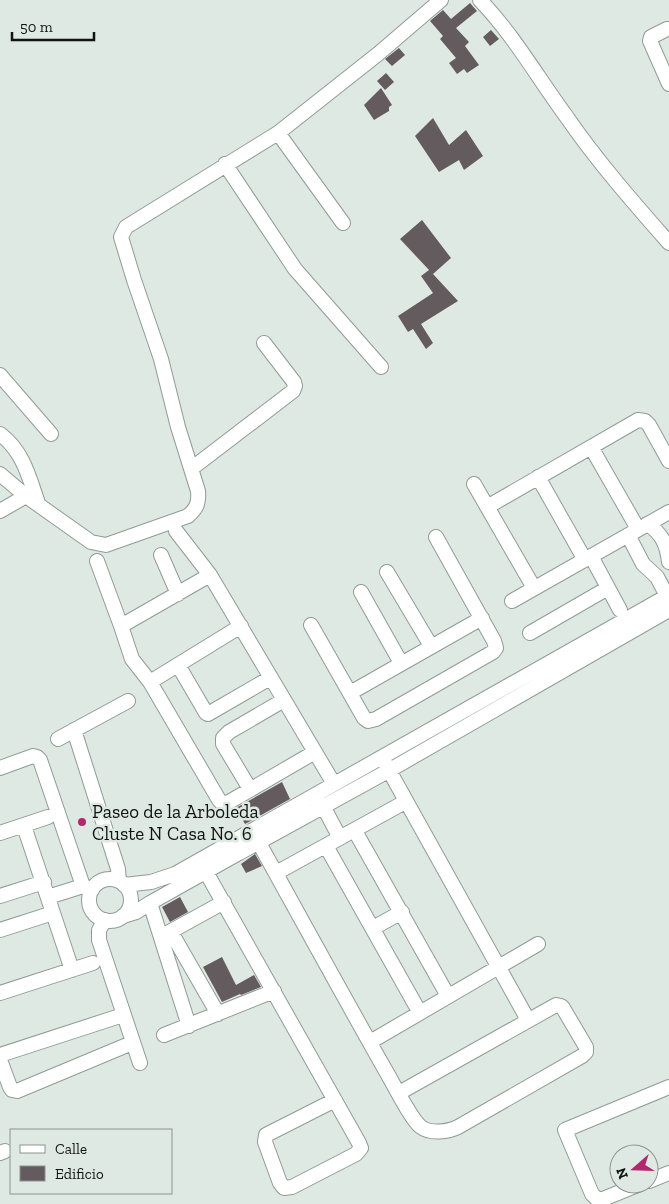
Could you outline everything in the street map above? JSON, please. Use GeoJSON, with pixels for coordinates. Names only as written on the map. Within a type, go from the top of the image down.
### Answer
{"type":"FeatureCollection","features":[{"type":"Feature","properties":{"kind":"street"},"geometry":{"type":"LineString","coordinates":[[0,474],[32,500],[91,542],[106,545],[188,516],[199,502],[198,491],[178,427],[161,359],[121,237],[126,227],[278,132],[378,54],[441,0]]}},
{"type":"Feature","properties":{"kind":"street"},"geometry":{"type":"LineString","coordinates":[[480,0],[513,38],[588,147],[634,205],[662,226],[669,244]]}},
{"type":"Feature","properties":{"kind":"street"},"geometry":{"type":"LineString","coordinates":[[667,29],[651,37],[650,41],[669,84]]}},
{"type":"Feature","properties":{"kind":"street"},"geometry":{"type":"LineString","coordinates":[[278,132],[343,223]]}},
{"type":"Feature","properties":{"kind":"street"},"geometry":{"type":"LineString","coordinates":[[225,164],[295,268],[381,367]]}},
{"type":"Feature","properties":{"kind":"street"},"geometry":{"type":"LineString","coordinates":[[192,469],[293,391],[294,382],[264,344]]}},
{"type":"Feature","properties":{"kind":"street"},"geometry":{"type":"LineString","coordinates":[[0,375],[51,434]]}},
{"type":"Feature","properties":{"kind":"street"},"geometry":{"type":"LineString","coordinates":[[487,507],[638,420],[645,421],[649,425],[669,461]]}},
{"type":"Feature","properties":{"kind":"street"},"geometry":{"type":"LineString","coordinates":[[1,436],[16,448],[28,475],[32,500]]}},
{"type":"Feature","properties":{"kind":"street"},"geometry":{"type":"LineString","coordinates":[[591,447],[638,530],[643,564],[657,577],[668,600]]}},
{"type":"Feature","properties":{"kind":"street"},"geometry":{"type":"LineString","coordinates":[[538,477],[620,610]]}},
{"type":"Feature","properties":{"kind":"street"},"geometry":{"type":"LineString","coordinates":[[474,484],[534,588]]}},
{"type":"Feature","properties":{"kind":"street"},"geometry":{"type":"LineString","coordinates":[[0,512],[32,500]]}},
{"type":"Feature","properties":{"kind":"street"},"geometry":{"type":"LineString","coordinates":[[512,601],[669,512]]}},
{"type":"Feature","properties":{"kind":"street"},"geometry":{"type":"LineString","coordinates":[[638,530],[660,534],[667,548],[669,562]]}},
{"type":"Feature","properties":{"kind":"street"},"geometry":{"type":"LineString","coordinates":[[176,531],[210,576],[334,784]]}},
{"type":"Feature","properties":{"kind":"street"},"geometry":{"type":"LineString","coordinates":[[311,625],[364,718],[370,721],[434,687],[495,650],[494,641],[482,618],[436,538]]}},
{"type":"Feature","properties":{"kind":"street"},"geometry":{"type":"LineString","coordinates":[[161,555],[178,594]]}},
{"type":"Feature","properties":{"kind":"street"},"geometry":{"type":"LineString","coordinates":[[97,561],[132,659],[150,682],[223,804],[315,752]]}},
{"type":"Feature","properties":{"kind":"street"},"geometry":{"type":"LineString","coordinates":[[387,572],[431,646]]}},
{"type":"Feature","properties":{"kind":"street"},"geometry":{"type":"LineString","coordinates":[[121,626],[210,576]]}},
{"type":"Feature","properties":{"kind":"street"},"geometry":{"type":"LineString","coordinates":[[530,633],[608,588]]}},
{"type":"Feature","properties":{"kind":"street"},"geometry":{"type":"LineString","coordinates":[[361,592],[401,663]]}},
{"type":"Feature","properties":{"kind":"street"},"geometry":{"type":"LineString","coordinates":[[0,768],[33,756],[40,760],[87,888],[91,908],[94,914],[105,920],[118,919],[136,912],[150,902],[206,872],[236,847],[313,795],[668,600]]}},
{"type":"Feature","properties":{"kind":"street"},"geometry":{"type":"LineString","coordinates":[[48,897],[87,888],[101,881],[113,880],[121,883],[151,882],[168,877],[236,847],[259,843],[388,771],[668,600]]}},
{"type":"Feature","properties":{"kind":"street"},"geometry":{"type":"LineString","coordinates":[[350,693],[482,618]]}},
{"type":"Feature","properties":{"kind":"street"},"geometry":{"type":"LineString","coordinates":[[150,682],[241,626]]}},
{"type":"Feature","properties":{"kind":"street"},"geometry":{"type":"LineString","coordinates":[[178,665],[208,714],[270,678]]}},
{"type":"Feature","properties":{"kind":"street"},"geometry":{"type":"LineString","coordinates":[[250,789],[223,744],[223,738],[228,732],[284,700]]}},
{"type":"Feature","properties":{"kind":"street"},"geometry":{"type":"LineString","coordinates":[[58,739],[128,701]]}},
{"type":"Feature","properties":{"kind":"street"},"geometry":{"type":"LineString","coordinates":[[74,730],[121,883],[128,891],[130,904],[123,916]]}},
{"type":"Feature","properties":{"kind":"street"},"geometry":{"type":"LineString","coordinates":[[382,757],[405,802],[528,1020]]}},
{"type":"Feature","properties":{"kind":"street"},"geometry":{"type":"LineString","coordinates":[[313,795],[323,806],[340,838]]}},
{"type":"Feature","properties":{"kind":"street"},"geometry":{"type":"LineString","coordinates":[[276,874],[405,802]]}},
{"type":"Feature","properties":{"kind":"street"},"geometry":{"type":"LineString","coordinates":[[0,833],[48,817]]}},
{"type":"Feature","properties":{"kind":"street"},"geometry":{"type":"LineString","coordinates":[[24,826],[72,970]]}},
{"type":"Feature","properties":{"kind":"street"},"geometry":{"type":"LineString","coordinates":[[355,831],[448,996]]}},
{"type":"Feature","properties":{"kind":"street"},"geometry":{"type":"LineString","coordinates":[[259,843],[370,1042],[399,1093],[420,1127],[431,1131],[452,1130],[582,1056],[586,1052],[586,1047],[562,1006],[553,1006],[399,1093]]}},
{"type":"Feature","properties":{"kind":"street"},"geometry":{"type":"LineString","coordinates":[[326,846],[420,1012]]}},
{"type":"Feature","properties":{"kind":"street"},"geometry":{"type":"LineString","coordinates":[[206,872],[224,902],[274,991],[335,1100],[360,1145],[361,1150],[356,1154],[292,1187],[284,1188],[280,1183],[265,1142],[266,1136],[335,1100]]}},
{"type":"Feature","properties":{"kind":"street"},"geometry":{"type":"LineString","coordinates":[[0,896],[44,882]]}},
{"type":"Feature","properties":{"kind":"street"},"geometry":{"type":"LineString","coordinates":[[150,902],[166,935],[218,1014]]}},
{"type":"Feature","properties":{"kind":"street"},"geometry":{"type":"LineString","coordinates":[[166,935],[224,902]]}},
{"type":"Feature","properties":{"kind":"street"},"geometry":{"type":"LineString","coordinates":[[373,928],[402,912]]}},
{"type":"Feature","properties":{"kind":"street"},"geometry":{"type":"LineString","coordinates":[[0,930],[53,913]]}},
{"type":"Feature","properties":{"kind":"street"},"geometry":{"type":"LineString","coordinates":[[105,920],[99,930],[99,940],[140,1063]]}},
{"type":"Feature","properties":{"kind":"street"},"geometry":{"type":"LineString","coordinates":[[166,935],[189,1026]]}},
{"type":"Feature","properties":{"kind":"street"},"geometry":{"type":"LineString","coordinates":[[370,1042],[538,944]]}},
{"type":"Feature","properties":{"kind":"street"},"geometry":{"type":"LineString","coordinates":[[0,993],[93,963]]}},
{"type":"Feature","properties":{"kind":"street"},"geometry":{"type":"LineString","coordinates":[[164,1035],[274,991]]}},
{"type":"Feature","properties":{"kind":"street"},"geometry":{"type":"LineString","coordinates":[[0,1055],[123,1015]]}},
{"type":"Feature","properties":{"kind":"street"},"geometry":{"type":"LineString","coordinates":[[0,1060],[10,1087],[12,1090],[17,1091],[132,1043]]}},
{"type":"Feature","properties":{"kind":"street"},"geometry":{"type":"LineString","coordinates":[[615,1194],[603,1199],[597,1198],[592,1194],[565,1130],[669,1088]]}},
{"type":"Feature","properties":{"kind":"building"},"geometry":{"type":"Polygon","coordinates":[[[470,3],[477,11],[456,28],[469,42],[465,46],[479,65],[467,73],[464,69],[457,74],[449,63],[456,58],[440,39],[443,36],[430,21],[443,10],[451,19],[470,3]]]}},
{"type":"Feature","properties":{"kind":"building"},"geometry":{"type":"Polygon","coordinates":[[[491,30],[499,39],[490,46],[483,37],[491,30]]]}},
{"type":"Feature","properties":{"kind":"building"},"geometry":{"type":"Polygon","coordinates":[[[399,48],[405,55],[392,66],[385,59],[399,48]]]}},
{"type":"Feature","properties":{"kind":"building"},"geometry":{"type":"Polygon","coordinates":[[[386,73],[394,82],[385,90],[377,81],[386,73]]]}},
{"type":"Feature","properties":{"kind":"building"},"geometry":{"type":"Polygon","coordinates":[[[381,88],[392,105],[389,107],[389,111],[374,120],[364,105],[381,88]]]}},
{"type":"Feature","properties":{"kind":"building"},"geometry":{"type":"Polygon","coordinates":[[[433,118],[449,145],[466,130],[483,156],[464,170],[459,160],[439,172],[415,136],[433,118]]]}},
{"type":"Feature","properties":{"kind":"building"},"geometry":{"type":"Polygon","coordinates":[[[422,220],[451,258],[433,274],[458,301],[421,324],[433,343],[426,349],[413,329],[408,332],[398,316],[433,293],[421,276],[429,270],[400,239],[422,220]]]}},
{"type":"Feature","properties":{"kind":"building"},"geometry":{"type":"Polygon","coordinates":[[[282,782],[290,799],[245,824],[236,808],[282,782]]]}},
{"type":"Feature","properties":{"kind":"building"},"geometry":{"type":"Polygon","coordinates":[[[255,854],[262,866],[246,873],[241,864],[255,854]]]}},
{"type":"Feature","properties":{"kind":"building"},"geometry":{"type":"Polygon","coordinates":[[[180,897],[188,912],[170,922],[162,907],[180,897]]]}},
{"type":"Feature","properties":{"kind":"building"},"geometry":{"type":"Polygon","coordinates":[[[222,957],[236,985],[254,975],[261,987],[222,1002],[203,967],[222,957]]]}},
{"type":"Feature","properties":{"kind":"place","name":"Paseo de la Arboleda Cluste N Casa No. 6"},"geometry":{"type":"Point","coordinates":[82,822]}}]}
